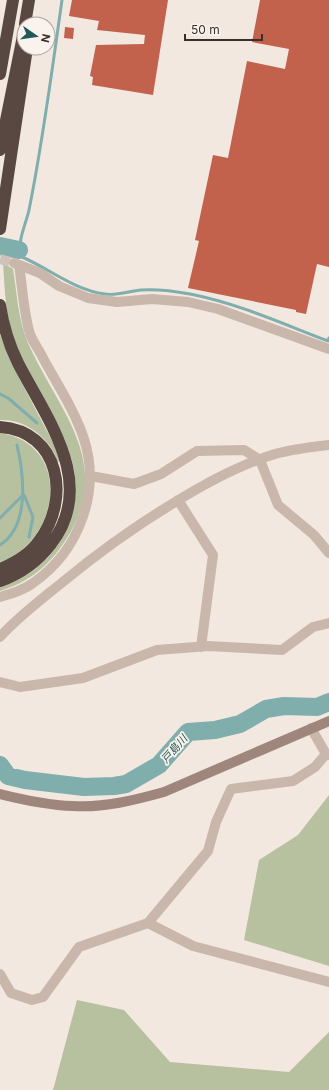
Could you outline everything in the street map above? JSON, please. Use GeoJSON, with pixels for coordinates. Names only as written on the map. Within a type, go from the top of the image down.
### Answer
{"type":"FeatureCollection","features":[{"type":"Feature","properties":{"kind":"highway"},"geometry":{"type":"LineString","coordinates":[[0,74],[14,0]]}},
{"type":"Feature","properties":{"kind":"highway"},"geometry":{"type":"LineString","coordinates":[[27,16],[30,0]]}},
{"type":"Feature","properties":{"kind":"highway"},"geometry":{"type":"LineString","coordinates":[[29,16],[30,0]]}},
{"type":"Feature","properties":{"kind":"highway"},"geometry":{"type":"LineString","coordinates":[[0,150],[19,56]]}},
{"type":"Feature","properties":{"kind":"highway"},"geometry":{"type":"LineString","coordinates":[[0,229],[26,56]]}},
{"type":"Feature","properties":{"kind":"highway"},"geometry":{"type":"LineString","coordinates":[[0,305],[5,329],[18,362],[53,426],[63,450],[70,488],[66,515],[56,538],[39,558],[29,566],[18,573],[0,580]]}},
{"type":"Feature","properties":{"kind":"highway"},"geometry":{"type":"LineString","coordinates":[[0,427],[24,432],[40,444],[52,462],[57,485],[56,502],[51,520],[39,542],[21,558],[0,569]]}},
{"type":"Feature","properties":{"kind":"street"},"geometry":{"type":"LineString","coordinates":[[0,597],[33,584],[58,561],[70,545],[80,526],[88,503],[91,476],[84,439],[30,334],[17,264],[40,273],[59,286],[88,298],[117,302],[152,299],[188,302],[218,309],[329,349]]}},
{"type":"Feature","properties":{"kind":"street"},"geometry":{"type":"LineString","coordinates":[[0,637],[84,564],[132,528],[200,486],[260,460],[301,449],[329,445]]}},
{"type":"Feature","properties":{"kind":"street"},"geometry":{"type":"LineString","coordinates":[[91,476],[134,484],[161,474],[197,451],[244,450],[260,460],[278,506],[314,535],[329,553]]}},
{"type":"Feature","properties":{"kind":"street"},"geometry":{"type":"LineString","coordinates":[[178,500],[213,556],[201,647]]}},
{"type":"Feature","properties":{"kind":"street"},"geometry":{"type":"LineString","coordinates":[[0,682],[20,688],[83,678],[157,650],[201,647],[282,650],[313,627],[329,623]]}},
{"type":"Feature","properties":{"kind":"street"},"geometry":{"type":"LineString","coordinates":[[0,794],[34,802],[74,806],[138,800],[164,792],[329,721]]}},
{"type":"Feature","properties":{"kind":"street"},"geometry":{"type":"LineString","coordinates":[[0,974],[11,994],[32,1000],[44,997],[79,947],[148,922],[208,851],[216,822],[231,789],[293,781],[314,767],[327,754],[311,728]]}},
{"type":"Feature","properties":{"kind":"street"},"geometry":{"type":"LineString","coordinates":[[148,922],[193,946],[329,982]]}},
{"type":"Feature","properties":{"kind":"green space"},"geometry":{"type":"Polygon","coordinates":[[[3,263],[13,269],[20,316],[28,343],[77,438],[84,462],[85,487],[79,513],[59,550],[45,565],[29,578],[0,591],[0,587],[26,576],[48,558],[54,551],[72,516],[76,490],[73,464],[65,440],[27,368],[12,334],[6,304],[3,263]]]}},
{"type":"Feature","properties":{"kind":"green space"},"geometry":{"type":"Polygon","coordinates":[[[0,335],[19,378],[57,450],[60,461],[58,462],[49,445],[36,432],[19,423],[0,420],[0,335]]]}},
{"type":"Feature","properties":{"kind":"green space"},"geometry":{"type":"Polygon","coordinates":[[[0,433],[23,441],[39,455],[48,473],[50,494],[46,515],[36,535],[21,551],[0,562],[0,433]]]}},
{"type":"Feature","properties":{"kind":"green space"},"geometry":{"type":"Polygon","coordinates":[[[329,795],[329,966],[244,940],[259,860],[298,835],[329,795]]]}},
{"type":"Feature","properties":{"kind":"green space"},"geometry":{"type":"Polygon","coordinates":[[[77,1000],[124,1010],[170,1062],[289,1072],[329,1032],[329,1090],[53,1090],[77,1000]]]}},
{"type":"Feature","properties":{"kind":"building"},"geometry":{"type":"Polygon","coordinates":[[[72,0],[168,0],[153,95],[92,85],[93,77],[90,76],[96,45],[144,44],[145,35],[97,30],[99,21],[69,16],[72,0]]]}},
{"type":"Feature","properties":{"kind":"building"},"geometry":{"type":"Polygon","coordinates":[[[260,0],[329,0],[329,267],[317,264],[306,314],[296,312],[296,310],[188,288],[199,241],[195,240],[213,155],[228,158],[247,61],[285,69],[289,49],[252,42],[260,0]]]}},
{"type":"Feature","properties":{"kind":"building"},"geometry":{"type":"Polygon","coordinates":[[[65,27],[74,28],[73,39],[64,38],[65,27]]]}},
{"type":"Feature","properties":{"kind":"waterway"},"geometry":{"type":"LineString","coordinates":[[62,0],[39,158],[20,246],[22,257],[72,284],[94,292],[114,294],[141,290],[153,290],[190,294],[242,308],[328,341],[329,338]]}},
{"type":"Feature","properties":{"kind":"waterway"},"geometry":{"type":"LineString","coordinates":[[0,246],[19,250]]}},
{"type":"Feature","properties":{"kind":"waterway"},"geometry":{"type":"LineString","coordinates":[[0,394],[8,398],[37,423]]}},
{"type":"Feature","properties":{"kind":"waterway"},"geometry":{"type":"LineString","coordinates":[[0,545],[10,536],[16,526],[20,513],[23,485],[17,445]]}},
{"type":"Feature","properties":{"kind":"waterway"},"geometry":{"type":"LineString","coordinates":[[0,518],[23,495]]}},
{"type":"Feature","properties":{"kind":"waterway"},"geometry":{"type":"LineString","coordinates":[[24,495],[33,517],[29,537]]}},
{"type":"Feature","properties":{"kind":"waterway","name":"戸島川"},"geometry":{"type":"LineString","coordinates":[[0,765],[8,776],[25,780],[84,787],[126,784],[159,765],[188,732],[215,730],[240,724],[266,709],[284,706],[317,707],[329,702]]}},
{"type":"Feature","properties":{"kind":"tunnel"},"geometry":{"type":"LineString","coordinates":[[0,259],[14,263]]}}]}
